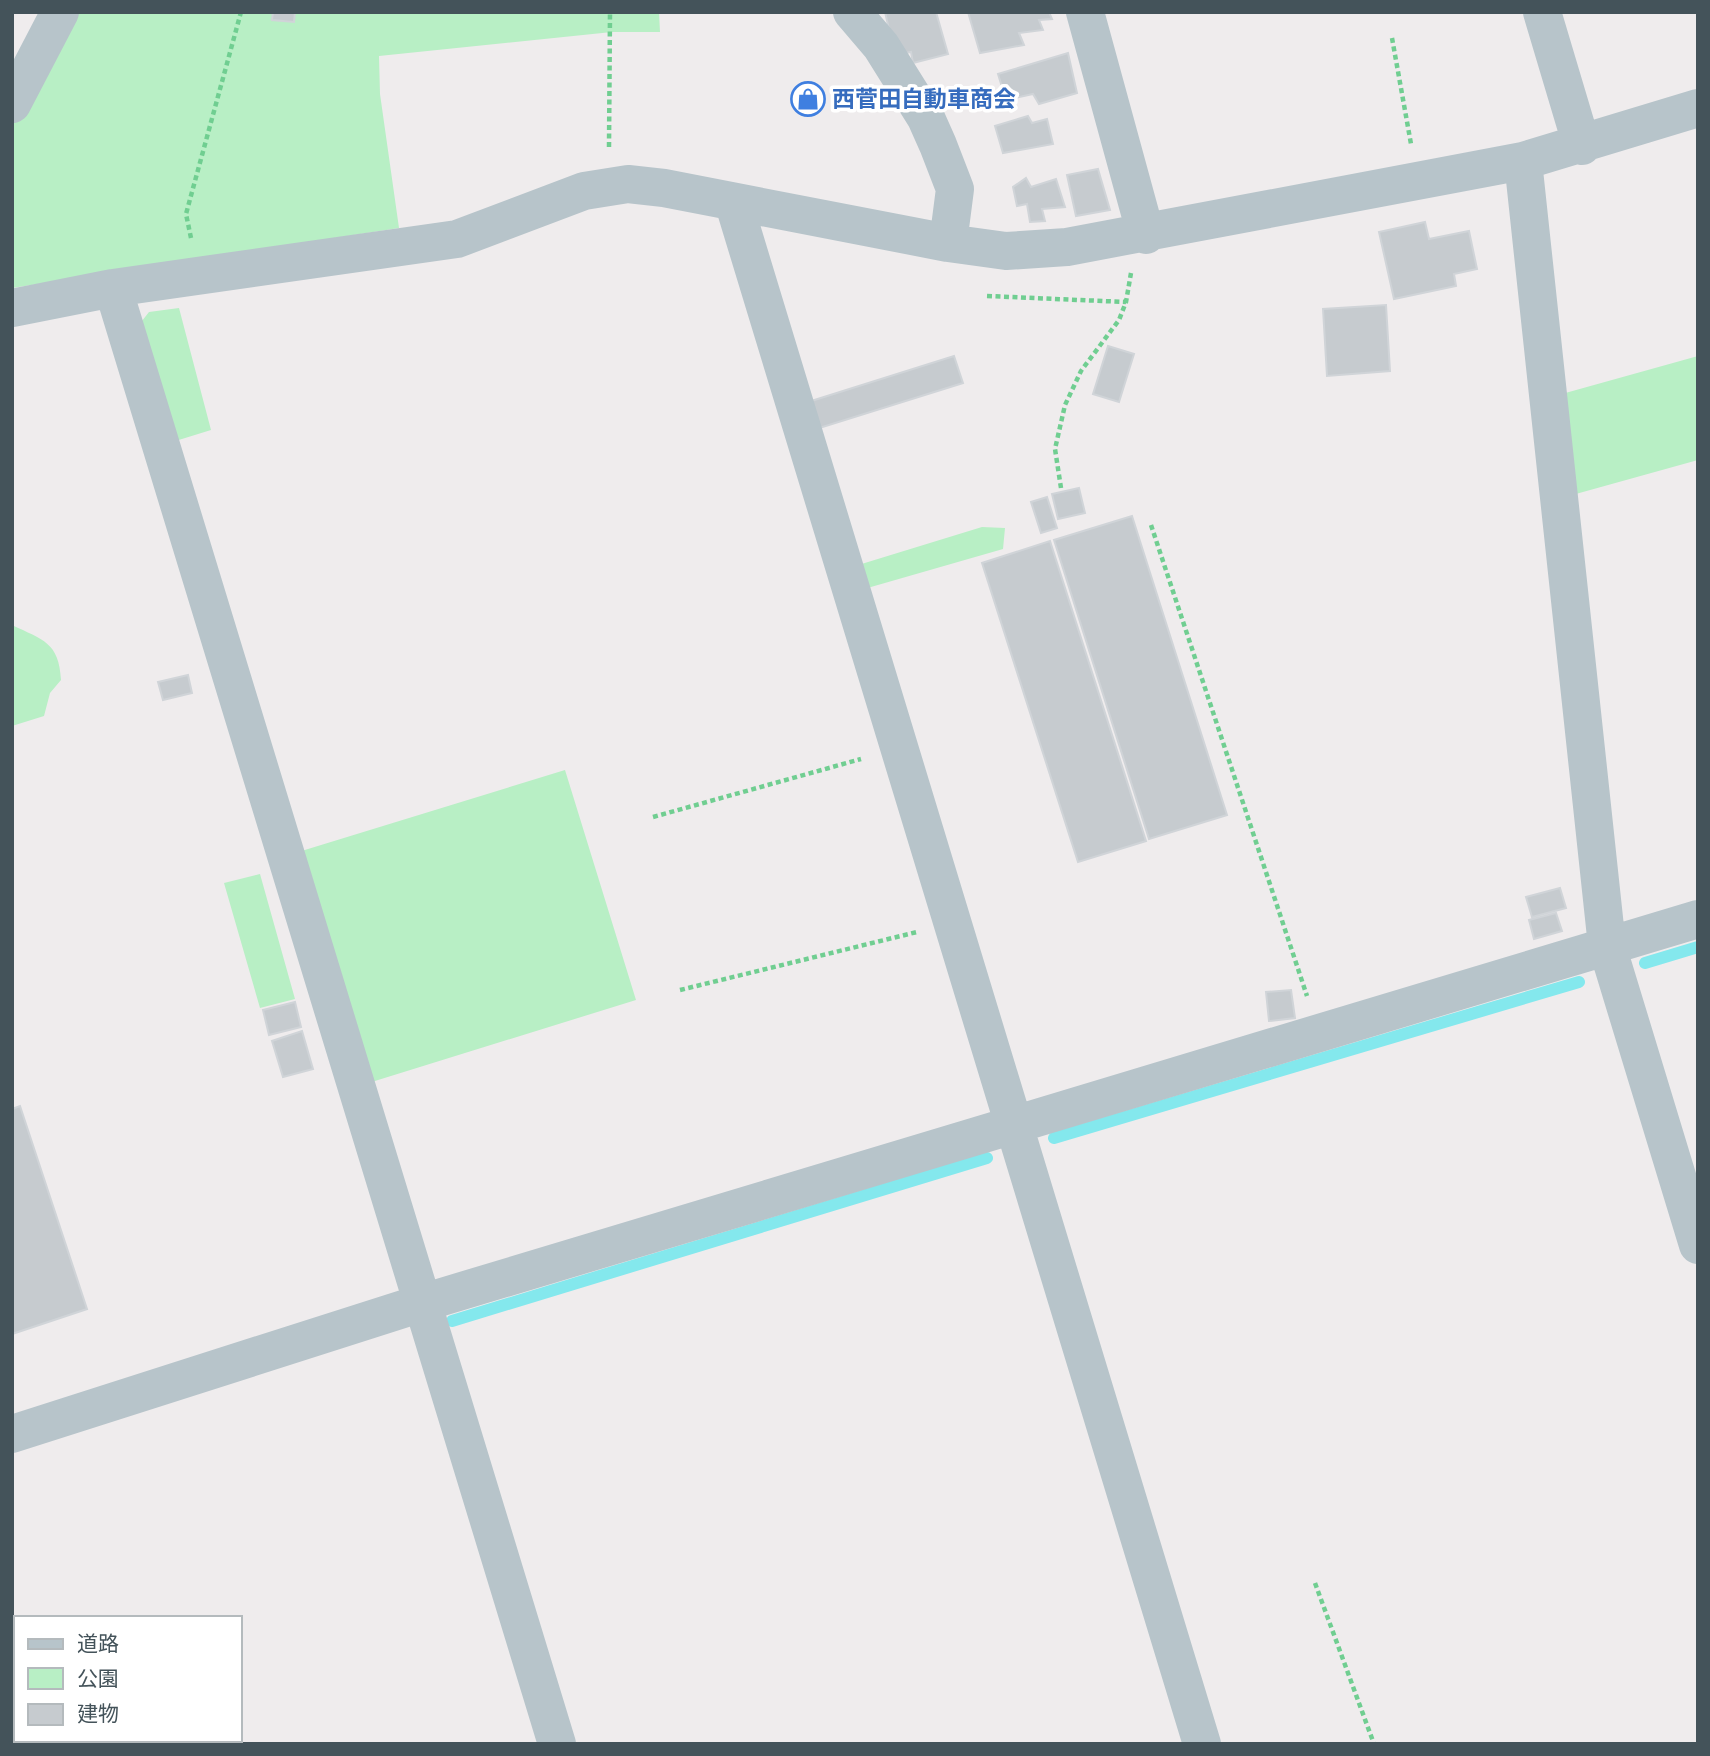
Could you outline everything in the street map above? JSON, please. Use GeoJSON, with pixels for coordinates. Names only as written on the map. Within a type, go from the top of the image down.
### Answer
{"type":"FeatureCollection","features":[{"type":"Feature","properties":{"kind":"street"},"geometry":{"type":"LineString","coordinates":[[12,104],[60,12]]}},
{"type":"Feature","properties":{"kind":"street"},"geometry":{"type":"LineString","coordinates":[[852,12],[881,46],[926,118],[955,189],[948,243]]}},
{"type":"Feature","properties":{"kind":"street"},"geometry":{"type":"LineString","coordinates":[[1085,12],[1146,235]]}},
{"type":"Feature","properties":{"kind":"street"},"geometry":{"type":"LineString","coordinates":[[1542,12],[1582,146]]}},
{"type":"Feature","properties":{"kind":"street"},"geometry":{"type":"LineString","coordinates":[[12,308],[113,288],[457,239],[584,191],[610,186],[664,188],[734,204],[1006,251],[1067,247],[1146,235],[1523,161],[1582,146],[1698,108]]}},
{"type":"Feature","properties":{"kind":"street"},"geometry":{"type":"LineString","coordinates":[[1523,161],[1607,946],[1698,1245]]}},
{"type":"Feature","properties":{"kind":"street"},"geometry":{"type":"LineString","coordinates":[[734,204],[1202,1744]]}},
{"type":"Feature","properties":{"kind":"street"},"geometry":{"type":"LineString","coordinates":[[113,288],[557,1744]]}},
{"type":"Feature","properties":{"kind":"street"},"geometry":{"type":"LineString","coordinates":[[12,1434],[422,1303],[1320,1035],[1698,919]]}},
{"type":"Feature","properties":{"kind":"path"},"geometry":{"type":"LineString","coordinates":[[198,275],[186,214],[241,12]]}},
{"type":"Feature","properties":{"kind":"path"},"geometry":{"type":"LineString","coordinates":[[610,12],[610,186]]}},
{"type":"Feature","properties":{"kind":"path"},"geometry":{"type":"LineString","coordinates":[[1392,38],[1418,181]]}},
{"type":"Feature","properties":{"kind":"path"},"geometry":{"type":"LineString","coordinates":[[1061,488],[1055,449],[1065,405],[1081,371],[1119,320],[1126,302],[1130,274],[1146,235]]}},
{"type":"Feature","properties":{"kind":"path"},"geometry":{"type":"LineString","coordinates":[[986,296],[1126,302]]}},
{"type":"Feature","properties":{"kind":"path"},"geometry":{"type":"LineString","coordinates":[[1151,525],[1320,1035]]}},
{"type":"Feature","properties":{"kind":"path"},"geometry":{"type":"LineString","coordinates":[[653,817],[899,748]]}},
{"type":"Feature","properties":{"kind":"path"},"geometry":{"type":"LineString","coordinates":[[680,990],[953,923]]}},
{"type":"Feature","properties":{"kind":"path"},"geometry":{"type":"LineString","coordinates":[[1315,1583],[1374,1744]]}},
{"type":"Feature","properties":{"kind":"green space"},"geometry":{"type":"Polygon","coordinates":[[[70,12],[659,12],[660,32],[612,32],[379,56],[380,94],[399,228],[12,288],[12,123],[70,12]]]}},
{"type":"Feature","properties":{"kind":"green space"},"geometry":{"type":"Polygon","coordinates":[[[179,308],[211,430],[169,443],[138,326],[149,312],[179,308]]]}},
{"type":"Feature","properties":{"kind":"green space"},"geometry":{"type":"Polygon","coordinates":[[[1698,356],[1698,460],[1565,497],[1551,397],[1698,356]]]}},
{"type":"Feature","properties":{"kind":"green space"},"geometry":{"type":"Polygon","coordinates":[[[982,527],[1005,528],[1003,549],[864,589],[855,566],[982,527]]]}},
{"type":"Feature","properties":{"kind":"green space"},"geometry":{"type":"Polygon","coordinates":[[[12,625],[41,639],[53,650],[60,667],[61,680],[50,693],[44,716],[12,726],[12,625]]]}},
{"type":"Feature","properties":{"kind":"green space"},"geometry":{"type":"Polygon","coordinates":[[[565,770],[636,1000],[362,1085],[295,853],[565,770]]]}},
{"type":"Feature","properties":{"kind":"green space"},"geometry":{"type":"Polygon","coordinates":[[[260,874],[295,999],[260,1008],[224,883],[260,874]]]}},
{"type":"Feature","properties":{"kind":"building"},"geometry":{"type":"Polygon","coordinates":[[[273,12],[295,12],[294,22],[272,20],[273,12]]]}},
{"type":"Feature","properties":{"kind":"building"},"geometry":{"type":"Polygon","coordinates":[[[885,12],[936,12],[948,54],[913,63],[911,52],[895,55],[885,12]]]}},
{"type":"Feature","properties":{"kind":"building"},"geometry":{"type":"Polygon","coordinates":[[[968,12],[1049,12],[1052,19],[1039,20],[1043,30],[1019,33],[1024,45],[980,53],[968,12]]]}},
{"type":"Feature","properties":{"kind":"building"},"geometry":{"type":"Polygon","coordinates":[[[1068,53],[1077,93],[1039,104],[1033,94],[1006,100],[998,74],[1068,53]]]}},
{"type":"Feature","properties":{"kind":"building"},"geometry":{"type":"Polygon","coordinates":[[[1028,116],[1032,123],[1047,119],[1053,144],[1003,153],[995,126],[1028,116]]]}},
{"type":"Feature","properties":{"kind":"building"},"geometry":{"type":"Polygon","coordinates":[[[1098,169],[1110,210],[1076,216],[1067,175],[1098,169]]]}},
{"type":"Feature","properties":{"kind":"building"},"geometry":{"type":"Polygon","coordinates":[[[1026,178],[1031,187],[1056,179],[1065,207],[1042,209],[1045,221],[1030,222],[1027,204],[1017,206],[1013,187],[1026,178]]]}},
{"type":"Feature","properties":{"kind":"building"},"geometry":{"type":"Polygon","coordinates":[[[1425,222],[1429,239],[1469,231],[1477,269],[1454,274],[1456,286],[1394,299],[1379,232],[1425,222]]]}},
{"type":"Feature","properties":{"kind":"building"},"geometry":{"type":"Polygon","coordinates":[[[1386,305],[1390,371],[1327,376],[1323,309],[1386,305]]]}},
{"type":"Feature","properties":{"kind":"building"},"geometry":{"type":"Polygon","coordinates":[[[1108,346],[1134,354],[1119,402],[1093,394],[1108,346]]]}},
{"type":"Feature","properties":{"kind":"building"},"geometry":{"type":"Polygon","coordinates":[[[954,356],[963,383],[813,430],[805,403],[954,356]]]}},
{"type":"Feature","properties":{"kind":"building"},"geometry":{"type":"Polygon","coordinates":[[[1079,488],[1085,513],[1058,519],[1052,494],[1079,488]]]}},
{"type":"Feature","properties":{"kind":"building"},"geometry":{"type":"Polygon","coordinates":[[[1047,497],[1057,528],[1041,533],[1031,502],[1047,497]]]}},
{"type":"Feature","properties":{"kind":"building"},"geometry":{"type":"Polygon","coordinates":[[[1132,516],[1227,815],[1149,839],[1054,540],[1132,516]]]}},
{"type":"Feature","properties":{"kind":"building"},"geometry":{"type":"Polygon","coordinates":[[[1050,541],[1146,841],[1078,862],[982,563],[1050,541]]]}},
{"type":"Feature","properties":{"kind":"building"},"geometry":{"type":"Polygon","coordinates":[[[188,675],[192,693],[163,700],[158,682],[188,675]]]}},
{"type":"Feature","properties":{"kind":"building"},"geometry":{"type":"Polygon","coordinates":[[[1560,888],[1566,908],[1532,917],[1526,897],[1560,888]]]}},
{"type":"Feature","properties":{"kind":"building"},"geometry":{"type":"Polygon","coordinates":[[[1556,913],[1562,931],[1534,939],[1529,920],[1556,913]]]}},
{"type":"Feature","properties":{"kind":"building"},"geometry":{"type":"Polygon","coordinates":[[[1291,990],[1295,1018],[1269,1021],[1266,992],[1291,990]]]}},
{"type":"Feature","properties":{"kind":"building"},"geometry":{"type":"Polygon","coordinates":[[[295,1002],[301,1027],[269,1035],[263,1010],[295,1002]]]}},
{"type":"Feature","properties":{"kind":"building"},"geometry":{"type":"Polygon","coordinates":[[[302,1031],[313,1069],[283,1077],[272,1041],[302,1031]]]}},
{"type":"Feature","properties":{"kind":"building"},"geometry":{"type":"Polygon","coordinates":[[[20,1106],[87,1309],[12,1334],[12,1109],[20,1106]]]}},
{"type":"Feature","properties":{"kind":"waterway"},"geometry":{"type":"LineString","coordinates":[[1645,963],[1698,947]]}},
{"type":"Feature","properties":{"kind":"waterway"},"geometry":{"type":"LineString","coordinates":[[1054,1138],[1579,982]]}},
{"type":"Feature","properties":{"kind":"waterway"},"geometry":{"type":"LineString","coordinates":[[452,1321],[987,1158]]}},
{"type":"Feature","properties":{"kind":"place","name":"西菅田自動車商会"},"geometry":{"type":"Point","coordinates":[808,99]}}]}
